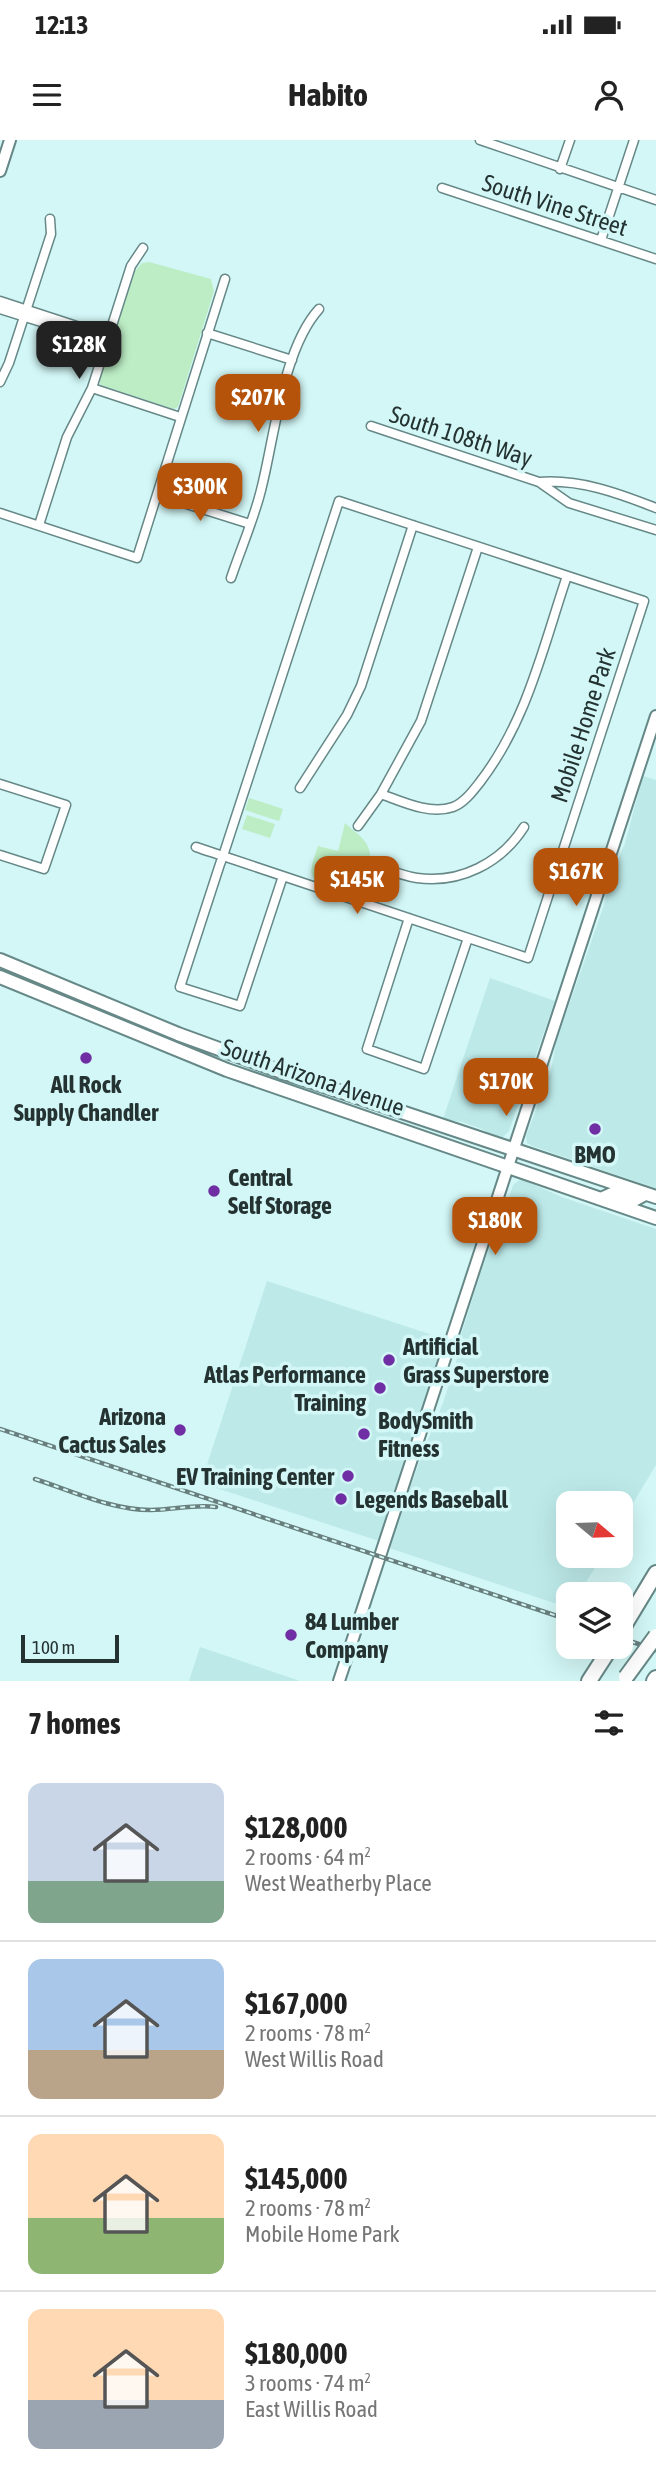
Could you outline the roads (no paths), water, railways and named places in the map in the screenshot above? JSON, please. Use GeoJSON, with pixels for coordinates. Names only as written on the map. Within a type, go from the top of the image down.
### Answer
{"type":"FeatureCollection","features":[{"type":"Feature","properties":{"kind":"highway"},"geometry":{"type":"LineString","coordinates":[[633,1610],[656,1573]]}},
{"type":"Feature","properties":{"kind":"highway"},"geometry":{"type":"LineString","coordinates":[[624,1679],[656,1636]]}},
{"type":"Feature","properties":{"kind":"highway"},"geometry":{"type":"LineString","coordinates":[[589,1681],[603,1659]]}},
{"type":"Feature","properties":{"kind":"main road","name":"South Arizona Avenue"},"geometry":{"type":"LineString","coordinates":[[0,960],[178,1034],[285,1073],[651,1196]]}},
{"type":"Feature","properties":{"kind":"main road","name":"South Arizona Avenue"},"geometry":{"type":"LineString","coordinates":[[0,977],[227,1070],[656,1219]]}},
{"type":"Feature","properties":{"kind":"main road"},"geometry":{"type":"LineString","coordinates":[[601,1199],[612,1194],[634,1200],[651,1196]]}},
{"type":"Feature","properties":{"kind":"street"},"geometry":{"type":"LineString","coordinates":[[0,172],[10,140]]}},
{"type":"Feature","properties":{"kind":"street"},"geometry":{"type":"LineString","coordinates":[[480,140],[656,200]]}},
{"type":"Feature","properties":{"kind":"street"},"geometry":{"type":"LineString","coordinates":[[560,169],[570,140]]}},
{"type":"Feature","properties":{"kind":"street"},"geometry":{"type":"LineString","coordinates":[[601,240],[634,140]]}},
{"type":"Feature","properties":{"kind":"street","name":"South Vine Street"},"geometry":{"type":"LineString","coordinates":[[442,188],[656,258]]}},
{"type":"Feature","properties":{"kind":"street"},"geometry":{"type":"LineString","coordinates":[[0,382],[51,234],[50,219]]}},
{"type":"Feature","properties":{"kind":"street"},"geometry":{"type":"LineString","coordinates":[[39,525],[67,437],[92,388],[131,266],[143,248]]}},
{"type":"Feature","properties":{"kind":"street"},"geometry":{"type":"LineString","coordinates":[[0,513],[137,558],[225,279]]}},
{"type":"Feature","properties":{"kind":"street"},"geometry":{"type":"LineString","coordinates":[[0,301],[25,313]]}},
{"type":"Feature","properties":{"kind":"street"},"geometry":{"type":"LineString","coordinates":[[0,309],[25,313],[97,333],[107,339]]}},
{"type":"Feature","properties":{"kind":"street"},"geometry":{"type":"LineString","coordinates":[[231,578],[262,489],[276,419],[292,360],[307,322],[319,309]]}},
{"type":"Feature","properties":{"kind":"street"},"geometry":{"type":"LineString","coordinates":[[207,333],[292,360]]}},
{"type":"Feature","properties":{"kind":"street"},"geometry":{"type":"LineString","coordinates":[[92,388],[180,417]]}},
{"type":"Feature","properties":{"kind":"street","name":"South 108th Way"},"geometry":{"type":"LineString","coordinates":[[371,426],[539,482],[569,503],[656,530]]}},
{"type":"Feature","properties":{"kind":"street","name":"South 108th Way"},"geometry":{"type":"LineString","coordinates":[[539,482],[564,481],[584,484],[656,508]]}},
{"type":"Feature","properties":{"kind":"street"},"geometry":{"type":"LineString","coordinates":[[158,495],[250,524]]}},
{"type":"Feature","properties":{"kind":"street","name":"Mobile Home Park"},"geometry":{"type":"LineString","coordinates":[[196,847],[223,856],[283,876],[409,918],[528,958],[643,601],[339,501],[223,856],[180,987],[240,1006],[283,876]]}},
{"type":"Feature","properties":{"kind":"street"},"geometry":{"type":"LineString","coordinates":[[300,788],[347,715],[361,686],[413,525]]}},
{"type":"Feature","properties":{"kind":"street"},"geometry":{"type":"LineString","coordinates":[[358,826],[381,794],[421,721],[478,547]]}},
{"type":"Feature","properties":{"kind":"street"},"geometry":{"type":"LineString","coordinates":[[381,794],[439,810],[460,803],[475,789],[496,762],[519,719],[532,688],[567,576]]}},
{"type":"Feature","properties":{"kind":"street"},"geometry":{"type":"LineString","coordinates":[[339,1681],[656,716]]}},
{"type":"Feature","properties":{"kind":"street"},"geometry":{"type":"LineString","coordinates":[[0,784],[66,805],[44,869],[0,855]]}},
{"type":"Feature","properties":{"kind":"street","name":"Mobile Home Park"},"geometry":{"type":"LineString","coordinates":[[376,865],[418,878],[465,874],[483,867],[500,854],[515,841],[524,827]]}},
{"type":"Feature","properties":{"kind":"street"},"geometry":{"type":"LineString","coordinates":[[409,918],[367,1049],[424,1069],[468,938]]}},
{"type":"Feature","properties":{"kind":"railway"},"geometry":{"type":"LineString","coordinates":[[0,1429],[556,1616]]}},
{"type":"Feature","properties":{"kind":"railway"},"geometry":{"type":"LineString","coordinates":[[35,1479],[121,1507],[151,1510],[216,1507]]}},
{"type":"Feature","properties":{"kind":"railway"},"geometry":{"type":"LineString","coordinates":[[633,1642],[656,1650]]}},
{"type":"Feature","properties":{"kind":"place","name":"All Rock Supply Chandler"},"geometry":{"type":"Point","coordinates":[86,1058]}},
{"type":"Feature","properties":{"kind":"place","name":"BMO"},"geometry":{"type":"Point","coordinates":[595,1129]}},
{"type":"Feature","properties":{"kind":"place","name":"Central Self Storage"},"geometry":{"type":"Point","coordinates":[214,1191]}},
{"type":"Feature","properties":{"kind":"place","name":"Artificial Grass Superstore"},"geometry":{"type":"Point","coordinates":[389,1360]}},
{"type":"Feature","properties":{"kind":"place","name":"Atlas Performance Training"},"geometry":{"type":"Point","coordinates":[380,1388]}},
{"type":"Feature","properties":{"kind":"place","name":"Arizona Cactus Sales"},"geometry":{"type":"Point","coordinates":[180,1430]}},
{"type":"Feature","properties":{"kind":"place","name":"BodySmith Fitness"},"geometry":{"type":"Point","coordinates":[364,1434]}},
{"type":"Feature","properties":{"kind":"place","name":"EV Training Center"},"geometry":{"type":"Point","coordinates":[348,1476]}},
{"type":"Feature","properties":{"kind":"place","name":"Legends Baseball"},"geometry":{"type":"Point","coordinates":[341,1499]}},
{"type":"Feature","properties":{"kind":"place","name":"84 Lumber Company"},"geometry":{"type":"Point","coordinates":[291,1635]}}]}
